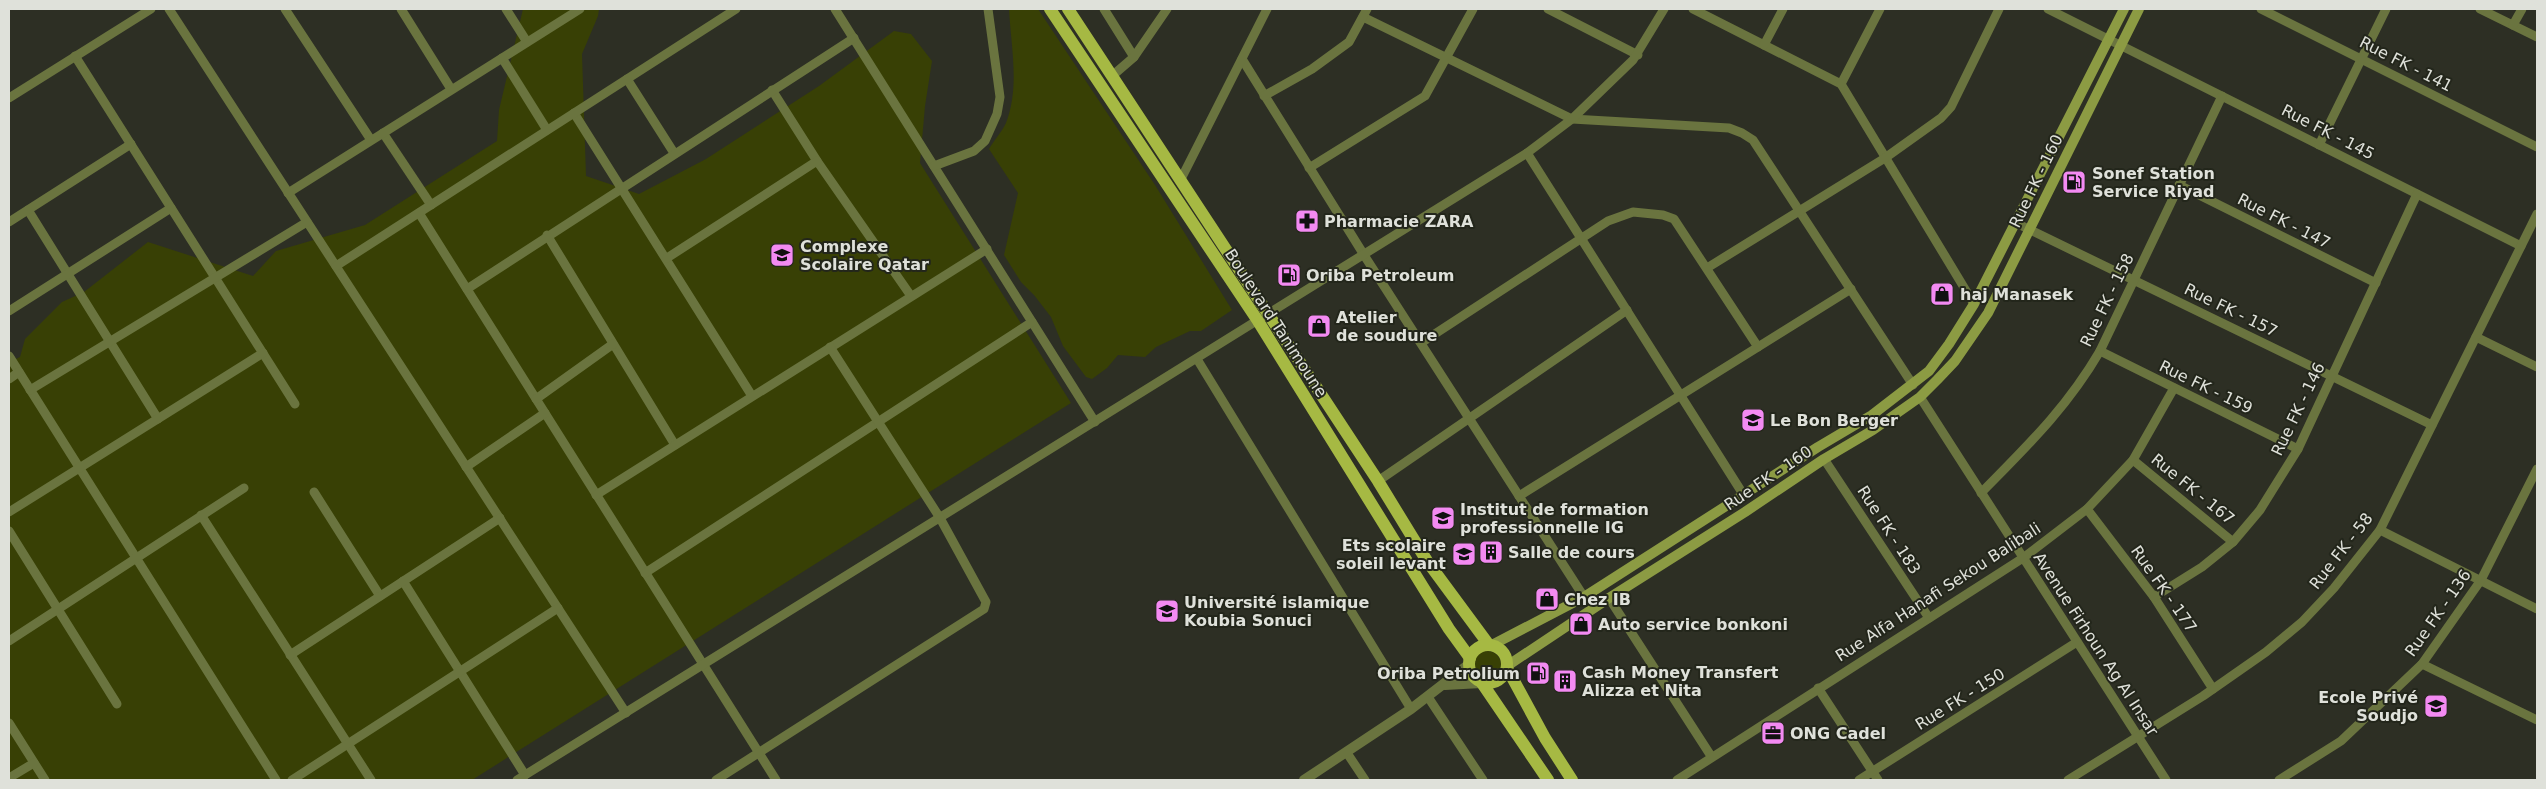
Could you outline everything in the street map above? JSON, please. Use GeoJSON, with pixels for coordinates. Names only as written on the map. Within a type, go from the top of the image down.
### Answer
{"type":"FeatureCollection","features":[{"type":"Feature","properties":{"kind":"main road","name":"Boulevard Tanimoune"},"geometry":{"type":"LineString","coordinates":[[1050,9],[1378,481],[1427,561],[1490,645]]}},
{"type":"Feature","properties":{"kind":"main road","name":"Boulevard Tanimoune"},"geometry":{"type":"LineString","coordinates":[[1068,9],[1181,179],[1469,662]]}},
{"type":"Feature","properties":{"kind":"main road","name":"Rue FK - 160"},"geometry":{"type":"LineString","coordinates":[[1490,645],[1584,597],[1743,494],[1872,415],[1913,385],[1929,370],[1974,304],[2124,9]]}},
{"type":"Feature","properties":{"kind":"main road","name":"Rue FK - 160"},"geometry":{"type":"LineString","coordinates":[[1507,667],[1609,598],[1745,512],[1824,458],[1874,430],[1920,397],[1937,380],[1955,361],[1988,313],[2139,9]]}},
{"type":"Feature","properties":{"kind":"main road"},"geometry":{"type":"LineString","coordinates":[[1929,370],[1937,380]]}},
{"type":"Feature","properties":{"kind":"main road"},"geometry":{"type":"LineString","coordinates":[[1548,780],[1482,683],[1472,676],[1469,662],[1479,647],[1490,645],[1504,653],[1507,667],[1545,738],[1572,780]]}},
{"type":"Feature","properties":{"kind":"main road"},"geometry":{"type":"LineString","coordinates":[[1482,683],[1495,683],[1505,674],[1507,667]]}},
{"type":"Feature","properties":{"kind":"street"},"geometry":{"type":"LineString","coordinates":[[9,98],[151,9]]}},
{"type":"Feature","properties":{"kind":"street"},"geometry":{"type":"LineString","coordinates":[[169,9],[626,713]]}},
{"type":"Feature","properties":{"kind":"street"},"geometry":{"type":"LineString","coordinates":[[285,9],[371,140]]}},
{"type":"Feature","properties":{"kind":"street"},"geometry":{"type":"LineString","coordinates":[[402,9],[450,88]]}},
{"type":"Feature","properties":{"kind":"street"},"geometry":{"type":"LineString","coordinates":[[506,9],[527,42]]}},
{"type":"Feature","properties":{"kind":"street"},"geometry":{"type":"LineString","coordinates":[[288,192],[383,133],[450,88],[580,9]]}},
{"type":"Feature","properties":{"kind":"street"},"geometry":{"type":"LineString","coordinates":[[336,266],[736,9]]}},
{"type":"Feature","properties":{"kind":"street"},"geometry":{"type":"LineString","coordinates":[[835,9],[1095,422]]}},
{"type":"Feature","properties":{"kind":"street"},"geometry":{"type":"LineString","coordinates":[[934,166],[974,151],[984,141],[997,114],[1000,97],[988,9]]}},
{"type":"Feature","properties":{"kind":"street"},"geometry":{"type":"LineString","coordinates":[[1104,9],[1134,57]]}},
{"type":"Feature","properties":{"kind":"street"},"geometry":{"type":"LineString","coordinates":[[1112,76],[1134,57],[1167,9]]}},
{"type":"Feature","properties":{"kind":"street"},"geometry":{"type":"LineString","coordinates":[[1181,179],[1267,9]]}},
{"type":"Feature","properties":{"kind":"street"},"geometry":{"type":"LineString","coordinates":[[1309,168],[1425,96],[1448,57],[1472,9]]}},
{"type":"Feature","properties":{"kind":"street"},"geometry":{"type":"LineString","coordinates":[[402,582],[460,672],[521,778],[1527,153],[1572,119],[1638,55],[1664,9]]}},
{"type":"Feature","properties":{"kind":"street"},"geometry":{"type":"LineString","coordinates":[[1693,9],[1841,84],[1974,304]]}},
{"type":"Feature","properties":{"kind":"street"},"geometry":{"type":"LineString","coordinates":[[1764,45],[1783,9]]}},
{"type":"Feature","properties":{"kind":"street"},"geometry":{"type":"LineString","coordinates":[[1841,84],[1880,9]]}},
{"type":"Feature","properties":{"kind":"street"},"geometry":{"type":"LineString","coordinates":[[1707,268],[1798,210],[1885,158],[1947,113],[1999,9]]}},
{"type":"Feature","properties":{"kind":"street","name":"Rue FK - 145"},"geometry":{"type":"LineString","coordinates":[[2048,9],[2521,246]]}},
{"type":"Feature","properties":{"kind":"street","name":"Rue FK - 141"},"geometry":{"type":"LineString","coordinates":[[2261,9],[2537,147]]}},
{"type":"Feature","properties":{"kind":"street"},"geometry":{"type":"LineString","coordinates":[[2319,145],[2386,9]]}},
{"type":"Feature","properties":{"kind":"street"},"geometry":{"type":"LineString","coordinates":[[2480,9],[2537,37]]}},
{"type":"Feature","properties":{"kind":"street"},"geometry":{"type":"LineString","coordinates":[[2513,25],[2522,9]]}},
{"type":"Feature","properties":{"kind":"street"},"geometry":{"type":"LineString","coordinates":[[1554,10],[1638,55]]}},
{"type":"Feature","properties":{"kind":"street"},"geometry":{"type":"LineString","coordinates":[[1264,96],[1312,69],[1349,42],[1365,13],[1572,119],[1728,128],[1742,132],[1752,140],[1913,385]]}},
{"type":"Feature","properties":{"kind":"street"},"geometry":{"type":"LineString","coordinates":[[467,288],[854,38]]}},
{"type":"Feature","properties":{"kind":"street"},"geometry":{"type":"LineString","coordinates":[[76,56],[295,404]]}},
{"type":"Feature","properties":{"kind":"street"},"geometry":{"type":"LineString","coordinates":[[502,58],[547,130]]}},
{"type":"Feature","properties":{"kind":"street"},"geometry":{"type":"LineString","coordinates":[[1242,59],[1364,255],[1584,597]]}},
{"type":"Feature","properties":{"kind":"street"},"geometry":{"type":"LineString","coordinates":[[627,79],[674,153]]}},
{"type":"Feature","properties":{"kind":"street"},"geometry":{"type":"LineString","coordinates":[[772,90],[817,161],[911,296]]}},
{"type":"Feature","properties":{"kind":"street","name":"Rue FK - 158"},"geometry":{"type":"LineString","coordinates":[[1981,492],[2054,418],[2081,383],[2100,351],[2222,96]]}},
{"type":"Feature","properties":{"kind":"street"},"geometry":{"type":"LineString","coordinates":[[574,113],[667,258],[752,396]]}},
{"type":"Feature","properties":{"kind":"street"},"geometry":{"type":"LineString","coordinates":[[383,133],[431,206]]}},
{"type":"Feature","properties":{"kind":"street"},"geometry":{"type":"LineString","coordinates":[[9,222],[131,144]]}},
{"type":"Feature","properties":{"kind":"street"},"geometry":{"type":"LineString","coordinates":[[1527,153],[1743,494]]}},
{"type":"Feature","properties":{"kind":"street"},"geometry":{"type":"LineString","coordinates":[[667,258],[817,161]]}},
{"type":"Feature","properties":{"kind":"street","name":"Rue FK - 147"},"geometry":{"type":"LineString","coordinates":[[2180,185],[2376,283]]}},
{"type":"Feature","properties":{"kind":"street","name":"Rue FK - 146"},"geometry":{"type":"LineString","coordinates":[[2154,597],[2202,567],[2233,542],[2260,510],[2298,449],[2416,194]]}},
{"type":"Feature","properties":{"kind":"street"},"geometry":{"type":"LineString","coordinates":[[9,311],[171,208]]}},
{"type":"Feature","properties":{"kind":"street"},"geometry":{"type":"LineString","coordinates":[[28,210],[158,419]]}},
{"type":"Feature","properties":{"kind":"street"},"geometry":{"type":"LineString","coordinates":[[419,213],[776,780]]}},
{"type":"Feature","properties":{"kind":"street"},"geometry":{"type":"LineString","coordinates":[[1420,343],[1608,221],[1626,213],[1662,215],[1674,219],[1758,347]]}},
{"type":"Feature","properties":{"kind":"street","name":"Rue FK - 58"},"geometry":{"type":"LineString","coordinates":[[2068,780],[2213,689],[2266,652],[2302,622],[2334,588],[2380,530],[2537,214]]}},
{"type":"Feature","properties":{"kind":"street"},"geometry":{"type":"LineString","coordinates":[[30,390],[307,222]]}},
{"type":"Feature","properties":{"kind":"street","name":"Rue FK - 157"},"geometry":{"type":"LineString","coordinates":[[2016,223],[2432,425]]}},
{"type":"Feature","properties":{"kind":"street"},"geometry":{"type":"LineString","coordinates":[[547,235],[675,445]]}},
{"type":"Feature","properties":{"kind":"street"},"geometry":{"type":"LineString","coordinates":[[596,494],[987,249]]}},
{"type":"Feature","properties":{"kind":"street"},"geometry":{"type":"LineString","coordinates":[[1520,496],[1851,289]]}},
{"type":"Feature","properties":{"kind":"street"},"geometry":{"type":"LineString","coordinates":[[1378,481],[1627,310]]}},
{"type":"Feature","properties":{"kind":"street"},"geometry":{"type":"LineString","coordinates":[[645,574],[1032,322]]}},
{"type":"Feature","properties":{"kind":"street"},"geometry":{"type":"LineString","coordinates":[[2476,337],[2537,367]]}},
{"type":"Feature","properties":{"kind":"street"},"geometry":{"type":"LineString","coordinates":[[536,399],[613,344]]}},
{"type":"Feature","properties":{"kind":"street"},"geometry":{"type":"LineString","coordinates":[[716,780],[984,609],[986,602],[940,518],[830,347]]}},
{"type":"Feature","properties":{"kind":"street","name":"Rue FK - 159"},"geometry":{"type":"LineString","coordinates":[[2100,351],[2298,449]]}},
{"type":"Feature","properties":{"kind":"street"},"geometry":{"type":"LineString","coordinates":[[9,512],[263,354]]}},
{"type":"Feature","properties":{"kind":"street"},"geometry":{"type":"LineString","coordinates":[[9,356],[276,780]]}},
{"type":"Feature","properties":{"kind":"street"},"geometry":{"type":"LineString","coordinates":[[1197,359],[1411,709]]}},
{"type":"Feature","properties":{"kind":"street"},"geometry":{"type":"LineString","coordinates":[[9,379],[19,372]]}},
{"type":"Feature","properties":{"kind":"street","name":"Rue Alfa Hanafi Sekou Balibali"},"geometry":{"type":"LineString","coordinates":[[1677,780],[1711,756],[2023,558],[2086,509],[2133,460],[2174,388]]}},
{"type":"Feature","properties":{"kind":"street","name":"Avenue Firhoun Ag Al Insar"},"geometry":{"type":"LineString","coordinates":[[1920,397],[2166,780]]}},
{"type":"Feature","properties":{"kind":"street"},"geometry":{"type":"LineString","coordinates":[[466,467],[545,413]]}},
{"type":"Feature","properties":{"kind":"street","name":"Rue FK - 183"},"geometry":{"type":"LineString","coordinates":[[1824,458],[1929,618]]}},
{"type":"Feature","properties":{"kind":"street","name":"Rue FK - 167"},"geometry":{"type":"LineString","coordinates":[[2133,460],[2233,542]]}},
{"type":"Feature","properties":{"kind":"street","name":"Rue FK - 136"},"geometry":{"type":"LineString","coordinates":[[2286,779],[2340,741],[2422,664],[2481,580],[2535,481],[2537,469]]}},
{"type":"Feature","properties":{"kind":"street"},"geometry":{"type":"LineString","coordinates":[[9,641],[244,488]]}},
{"type":"Feature","properties":{"kind":"street"},"geometry":{"type":"LineString","coordinates":[[314,492],[380,596]]}},
{"type":"Feature","properties":{"kind":"street","name":"Rue FK - 177"},"geometry":{"type":"LineString","coordinates":[[2086,509],[2154,597],[2213,689]]}},
{"type":"Feature","properties":{"kind":"street"},"geometry":{"type":"LineString","coordinates":[[201,515],[371,780]]}},
{"type":"Feature","properties":{"kind":"street"},"geometry":{"type":"LineString","coordinates":[[290,655],[500,518]]}},
{"type":"Feature","properties":{"kind":"street"},"geometry":{"type":"LineString","coordinates":[[2380,530],[2537,609]]}},
{"type":"Feature","properties":{"kind":"street"},"geometry":{"type":"LineString","coordinates":[[9,531],[117,704]]}},
{"type":"Feature","properties":{"kind":"street"},"geometry":{"type":"LineString","coordinates":[[1609,598],[1711,756]]}},
{"type":"Feature","properties":{"kind":"street"},"geometry":{"type":"LineString","coordinates":[[292,780],[558,608]]}},
{"type":"Feature","properties":{"kind":"street","name":"Rue FK - 150"},"geometry":{"type":"LineString","coordinates":[[1859,780],[1875,776],[2077,642]]}},
{"type":"Feature","properties":{"kind":"street"},"geometry":{"type":"LineString","coordinates":[[1304,780],[1428,697],[1469,662]]}},
{"type":"Feature","properties":{"kind":"street"},"geometry":{"type":"LineString","coordinates":[[2422,664],[2537,720]]}},
{"type":"Feature","properties":{"kind":"street"},"geometry":{"type":"LineString","coordinates":[[1444,685],[1482,683]]}},
{"type":"Feature","properties":{"kind":"street"},"geometry":{"type":"LineString","coordinates":[[1818,688],[1875,776]]}},
{"type":"Feature","properties":{"kind":"street"},"geometry":{"type":"LineString","coordinates":[[1428,697],[1483,780]]}},
{"type":"Feature","properties":{"kind":"street"},"geometry":{"type":"LineString","coordinates":[[9,724],[45,780]]}},
{"type":"Feature","properties":{"kind":"street"},"geometry":{"type":"LineString","coordinates":[[1347,753],[1365,780]]}},
{"type":"Feature","properties":{"kind":"street"},"geometry":{"type":"LineString","coordinates":[[9,778],[34,762]]}},
{"type":"Feature","properties":{"kind":"green space"},"geometry":{"type":"Polygon","coordinates":[[[523,9],[599,9],[598,16],[582,54],[586,176],[639,194],[706,159],[819,86],[894,31],[911,34],[932,61],[925,106],[920,163],[1071,403],[472,780],[9,780],[9,362],[20,357],[25,339],[62,302],[84,292],[148,242],[253,276],[276,251],[365,225],[497,141],[499,110],[523,9]]]}},
{"type":"Feature","properties":{"kind":"green space"},"geometry":{"type":"Polygon","coordinates":[[[1009,9],[1038,9],[1155,185],[1232,310],[1201,331],[1190,331],[1156,347],[1145,357],[1118,355],[1107,368],[1092,379],[1086,377],[1063,346],[1051,317],[1021,282],[1004,255],[1018,193],[989,149],[1006,123],[1013,95],[1014,67],[1009,9]]]}},
{"type":"Feature","properties":{"kind":"green space"},"geometry":{"type":"Polygon","coordinates":[[[1487,651],[1497,655],[1501,665],[1497,675],[1487,679],[1477,675],[1473,665],[1477,655],[1487,651]]]}},
{"type":"Feature","properties":{"kind":"place","name":"Sonef Station Service Riyad"},"geometry":{"type":"Point","coordinates":[2074,182]}},
{"type":"Feature","properties":{"kind":"place","name":"Pharmacie ZARA"},"geometry":{"type":"Point","coordinates":[1307,221]}},
{"type":"Feature","properties":{"kind":"place","name":"Complexe Scolaire Qatar"},"geometry":{"type":"Point","coordinates":[782,255]}},
{"type":"Feature","properties":{"kind":"place","name":"Oriba Petroleum"},"geometry":{"type":"Point","coordinates":[1289,275]}},
{"type":"Feature","properties":{"kind":"place","name":"haj Manasek"},"geometry":{"type":"Point","coordinates":[1942,294]}},
{"type":"Feature","properties":{"kind":"place","name":"Atelier de soudure"},"geometry":{"type":"Point","coordinates":[1319,326]}},
{"type":"Feature","properties":{"kind":"place","name":"Le Bon Berger"},"geometry":{"type":"Point","coordinates":[1753,420]}},
{"type":"Feature","properties":{"kind":"place","name":"Institut de formation professionnelle IG"},"geometry":{"type":"Point","coordinates":[1443,518]}},
{"type":"Feature","properties":{"kind":"place","name":"Salle de cours"},"geometry":{"type":"Point","coordinates":[1491,552]}},
{"type":"Feature","properties":{"kind":"place","name":"Ets scolaire soleil levant"},"geometry":{"type":"Point","coordinates":[1464,554]}},
{"type":"Feature","properties":{"kind":"place","name":"Chez IB"},"geometry":{"type":"Point","coordinates":[1547,599]}},
{"type":"Feature","properties":{"kind":"place","name":"Université islamique Koubia Sonuci"},"geometry":{"type":"Point","coordinates":[1167,611]}},
{"type":"Feature","properties":{"kind":"place","name":"Auto service bonkoni"},"geometry":{"type":"Point","coordinates":[1581,624]}},
{"type":"Feature","properties":{"kind":"place","name":"Oriba Petrolium"},"geometry":{"type":"Point","coordinates":[1538,673]}},
{"type":"Feature","properties":{"kind":"place","name":"Cash Money Transfert Alizza et Nita"},"geometry":{"type":"Point","coordinates":[1565,681]}},
{"type":"Feature","properties":{"kind":"place","name":"Ecole Privé Soudjo"},"geometry":{"type":"Point","coordinates":[2436,706]}},
{"type":"Feature","properties":{"kind":"place","name":"ONG Cadel"},"geometry":{"type":"Point","coordinates":[1773,733]}}]}
